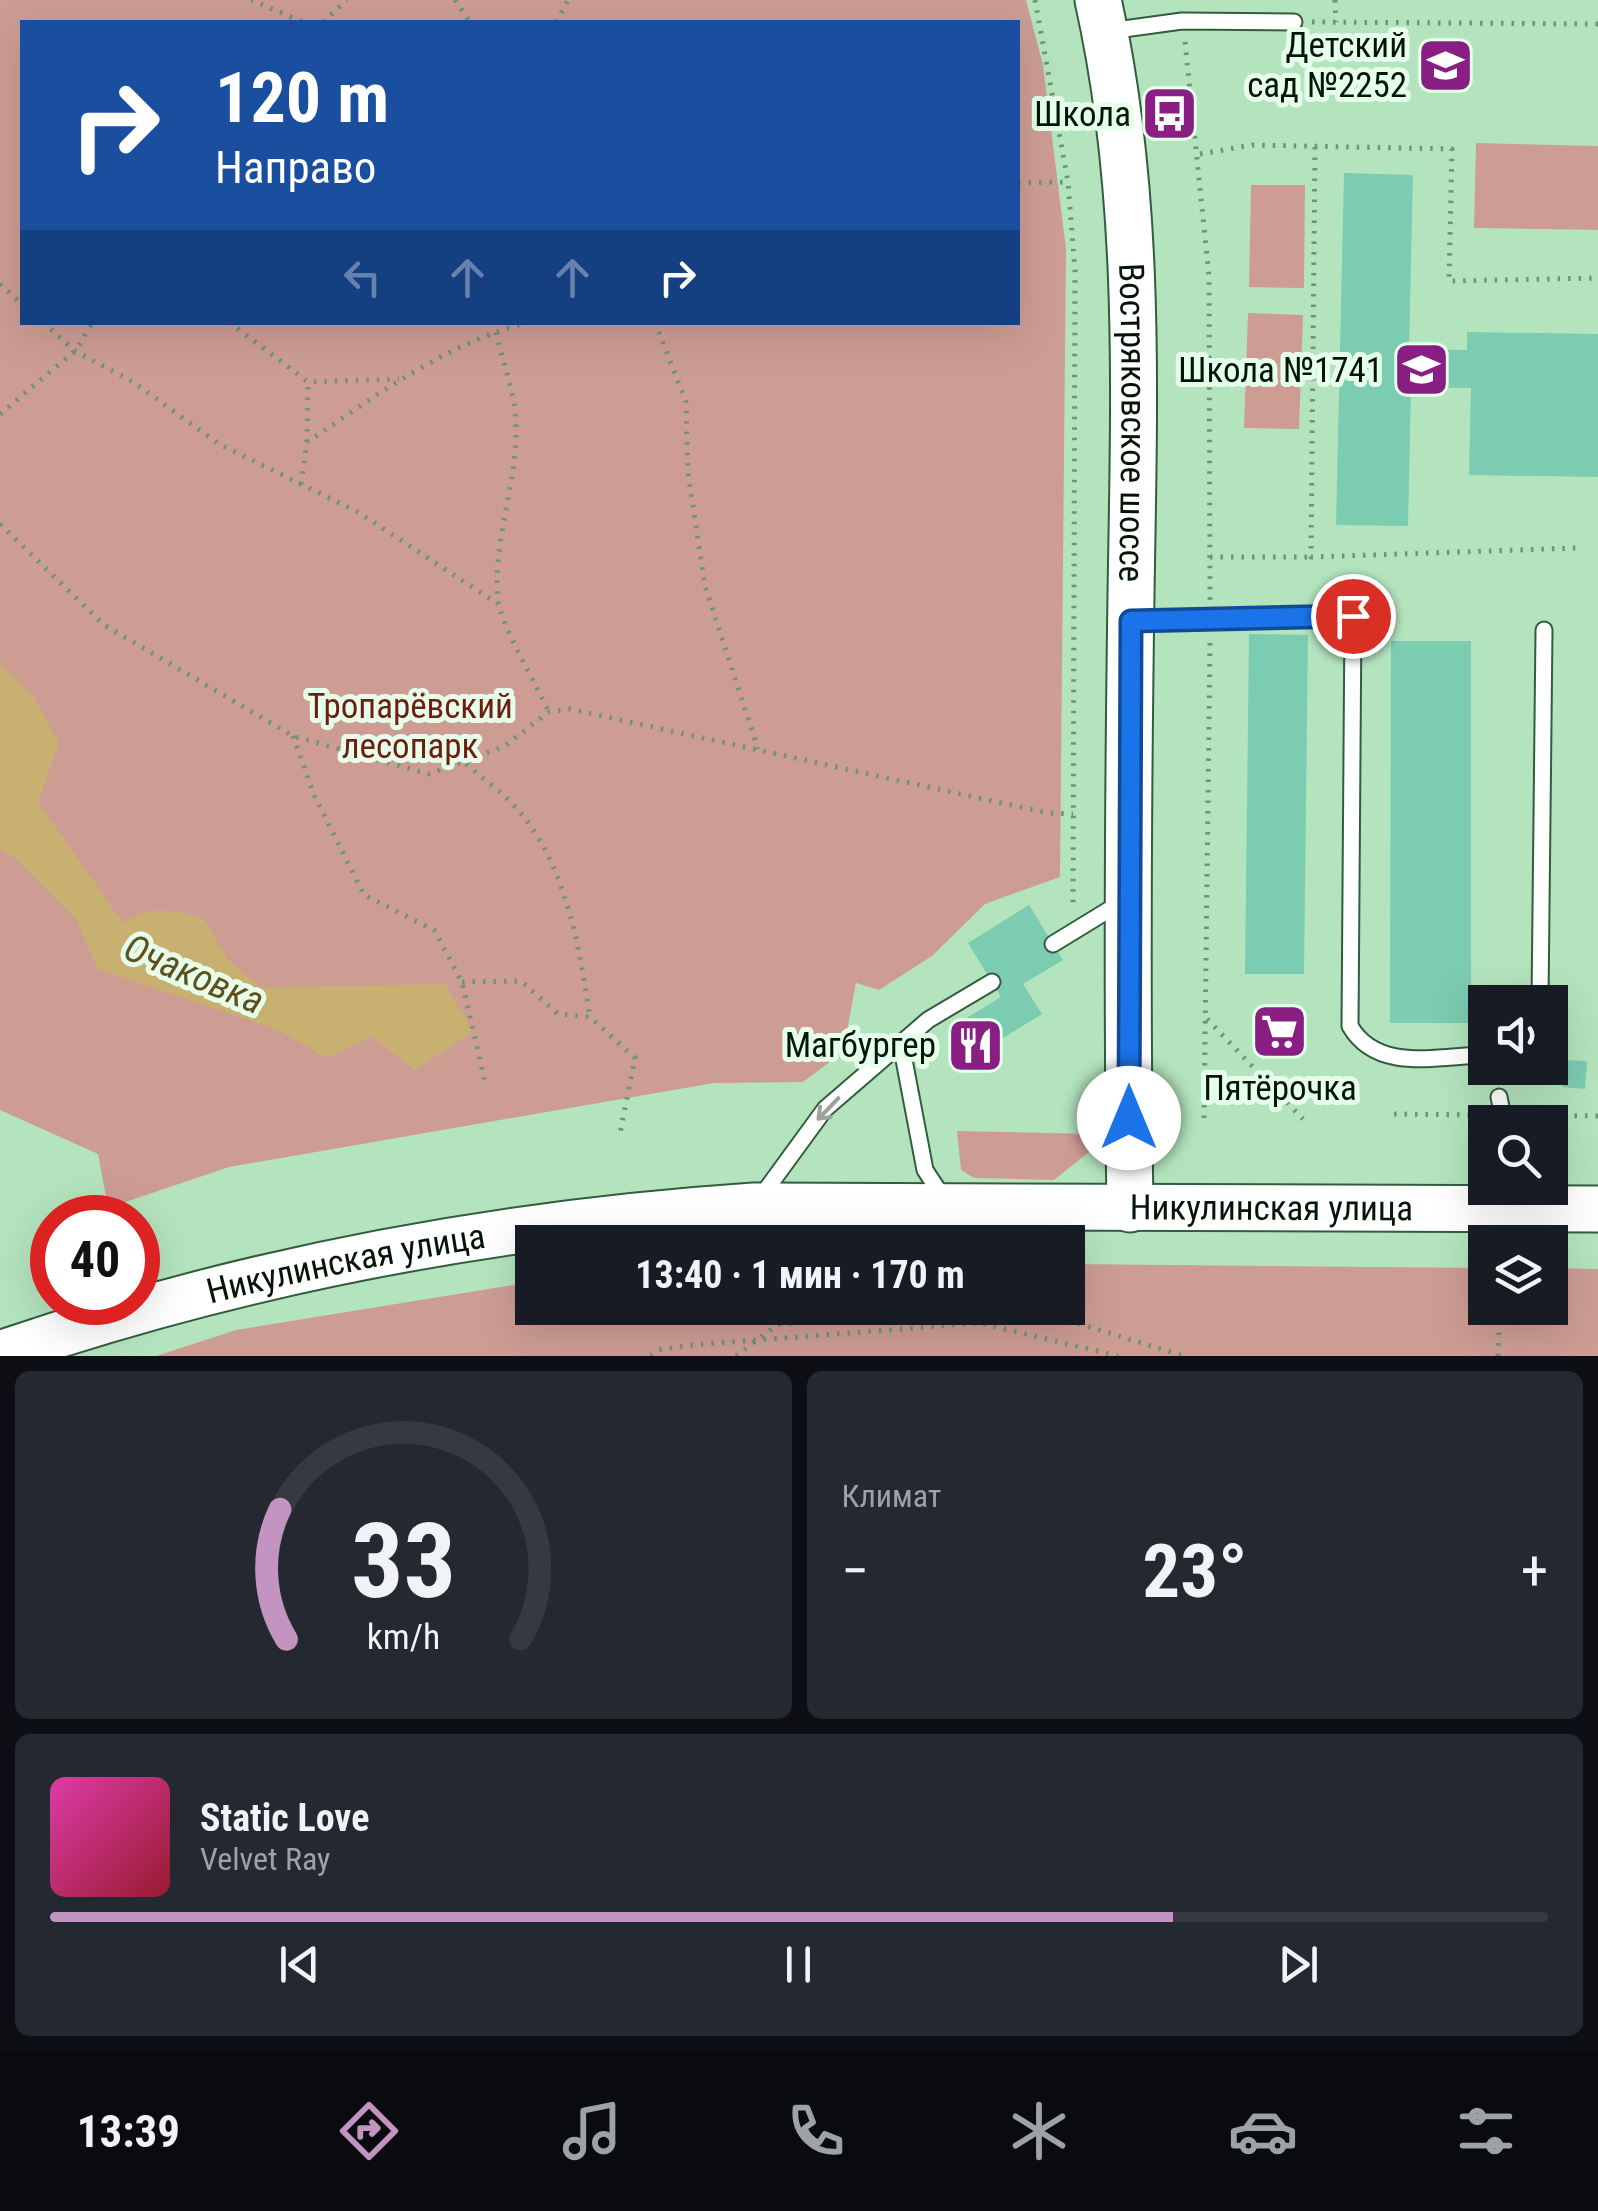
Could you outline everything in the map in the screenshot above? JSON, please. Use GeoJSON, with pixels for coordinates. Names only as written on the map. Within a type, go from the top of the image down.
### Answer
{"type":"FeatureCollection","features":[{"type":"Feature","properties":{"kind":"main road","name":"Востряковское шоссе"},"geometry":{"type":"LineString","coordinates":[[1102,16],[1128,174],[1132,270],[1130,1208]]}},
{"type":"Feature","properties":{"kind":"main road","name":"Никулинская улица"},"geometry":{"type":"LineString","coordinates":[[0,1354],[167,1302],[378,1255],[548,1228],[754,1206],[1130,1208],[1468,1199]]}},
{"type":"Feature","properties":{"kind":"main road","name":"Никулинская улица"},"geometry":{"type":"LineString","coordinates":[[1568,1205],[1598,1210]]}},
{"type":"Feature","properties":{"kind":"lane"},"geometry":{"type":"LineString","coordinates":[[1102,16],[1294,22]]}},
{"type":"Feature","properties":{"kind":"lane"},"geometry":{"type":"LineString","coordinates":[[1131,621],[1353,616],[1350,1026],[1359,1042],[1385,1057],[1468,1055]]}},
{"type":"Feature","properties":{"kind":"lane"},"geometry":{"type":"LineString","coordinates":[[1540,985],[1544,630]]}},
{"type":"Feature","properties":{"kind":"lane"},"geometry":{"type":"LineString","coordinates":[[1053,944],[1128,899]]}},
{"type":"Feature","properties":{"kind":"lane"},"geometry":{"type":"LineString","coordinates":[[754,1206],[825,1109],[928,1020],[992,982]]}},
{"type":"Feature","properties":{"kind":"lane"},"geometry":{"type":"LineString","coordinates":[[901,1044],[925,1170],[949,1207]]}},
{"type":"Feature","properties":{"kind":"lane"},"geometry":{"type":"LineString","coordinates":[[1499,1097],[1501,1105]]}},
{"type":"Feature","properties":{"kind":"path"},"geometry":{"type":"LineString","coordinates":[[251,0],[299,20]]}},
{"type":"Feature","properties":{"kind":"path"},"geometry":{"type":"LineString","coordinates":[[325,20],[347,0]]}},
{"type":"Feature","properties":{"kind":"path"},"geometry":{"type":"LineString","coordinates":[[1036,0],[1068,182],[1075,271],[1074,932]]}},
{"type":"Feature","properties":{"kind":"path"},"geometry":{"type":"LineString","coordinates":[[1335,0],[1336,22],[1598,24]]}},
{"type":"Feature","properties":{"kind":"path"},"geometry":{"type":"LineString","coordinates":[[1182,21],[1200,154],[1209,276],[1210,618],[1204,1118]]}},
{"type":"Feature","properties":{"kind":"path"},"geometry":{"type":"LineString","coordinates":[[1200,154],[1252,145],[1452,149],[1449,281],[1598,278]]}},
{"type":"Feature","properties":{"kind":"path"},"geometry":{"type":"LineString","coordinates":[[1312,557],[1315,147]]}},
{"type":"Feature","properties":{"kind":"path"},"geometry":{"type":"LineString","coordinates":[[1020,183],[1068,182]]}},
{"type":"Feature","properties":{"kind":"path"},"geometry":{"type":"LineString","coordinates":[[0,284],[20,302]]}},
{"type":"Feature","properties":{"kind":"path"},"geometry":{"type":"LineString","coordinates":[[46,325],[75,351],[133,382],[219,444],[358,512],[498,604]]}},
{"type":"Feature","properties":{"kind":"path"},"geometry":{"type":"LineString","coordinates":[[0,414],[75,351],[91,325]]}},
{"type":"Feature","properties":{"kind":"path"},"geometry":{"type":"LineString","coordinates":[[233,325],[308,382],[402,378]]}},
{"type":"Feature","properties":{"kind":"path"},"geometry":{"type":"LineString","coordinates":[[656,325],[686,402],[688,472],[706,586],[759,751]]}},
{"type":"Feature","properties":{"kind":"path"},"geometry":{"type":"LineString","coordinates":[[307,442],[402,378],[495,326],[513,394],[516,427],[512,492],[502,523],[498,604],[548,712]]}},
{"type":"Feature","properties":{"kind":"path"},"geometry":{"type":"LineString","coordinates":[[301,484],[307,442],[308,382]]}},
{"type":"Feature","properties":{"kind":"path"},"geometry":{"type":"LineString","coordinates":[[0,524],[104,625],[293,736],[429,774],[466,764],[503,747],[548,712],[570,710],[1048,814],[1073,814]]}},
{"type":"Feature","properties":{"kind":"path"},"geometry":{"type":"LineString","coordinates":[[1210,557],[1577,548]]}},
{"type":"Feature","properties":{"kind":"path"},"geometry":{"type":"LineString","coordinates":[[293,736],[314,795],[364,895],[434,930],[462,982],[486,1086]]}},
{"type":"Feature","properties":{"kind":"path"},"geometry":{"type":"LineString","coordinates":[[466,764],[520,812],[561,885],[578,944],[590,1018]]}},
{"type":"Feature","properties":{"kind":"path"},"geometry":{"type":"LineString","coordinates":[[462,982],[521,981],[558,1014],[590,1018],[635,1058],[620,1133]]}},
{"type":"Feature","properties":{"kind":"path"},"geometry":{"type":"LineString","coordinates":[[1206,1019],[1303,1119]]}},
{"type":"Feature","properties":{"kind":"path"},"geometry":{"type":"LineString","coordinates":[[651,1356],[658,1350],[692,1346],[980,1323],[1118,1356]]}},
{"type":"Feature","properties":{"kind":"path"},"geometry":{"type":"LineString","coordinates":[[736,1356],[749,1342],[786,1325]]}},
{"type":"Feature","properties":{"kind":"path"},"geometry":{"type":"LineString","coordinates":[[1083,1325],[1184,1356]]}},
{"type":"Feature","properties":{"kind":"path"},"geometry":{"type":"LineString","coordinates":[[1498,1356],[1499,1325]]}},
{"type":"Feature","properties":{"kind":"green space","name":"Тропарёвский лесопарк"},"geometry":{"type":"Polygon","coordinates":[[[0,0],[1026,0],[1043,65],[1066,249],[1060,877],[985,904],[932,956],[879,990],[856,983],[843,1052],[803,1082],[714,1083],[229,1167],[146,1195],[106,1195],[98,1154],[0,1110],[0,0]]]}},
{"type":"Feature","properties":{"kind":"green space"},"geometry":{"type":"Polygon","coordinates":[[[1476,143],[1598,146],[1598,230],[1474,228],[1476,143]]]}},
{"type":"Feature","properties":{"kind":"green space"},"geometry":{"type":"Polygon","coordinates":[[[1251,185],[1305,185],[1304,288],[1249,287],[1251,185]]]}},
{"type":"Feature","properties":{"kind":"green space"},"geometry":{"type":"Polygon","coordinates":[[[1248,313],[1303,315],[1299,429],[1244,428],[1248,313]]]}},
{"type":"Feature","properties":{"kind":"green space"},"geometry":{"type":"Polygon","coordinates":[[[957,1131],[1092,1134],[1089,1152],[1054,1180],[974,1178],[961,1170],[957,1131]]]}},
{"type":"Feature","properties":{"kind":"green space"},"geometry":{"type":"Polygon","coordinates":[[[1085,1264],[1468,1268],[1468,1325],[1568,1325],[1568,1268],[1598,1269],[1598,1356],[156,1356],[236,1330],[515,1285],[515,1325],[1085,1325],[1085,1264]]]}},
{"type":"Feature","properties":{"kind":"water","name":"Очаковка"},"geometry":{"type":"Polygon","coordinates":[[[0,663],[33,696],[59,743],[38,802],[123,923],[162,911],[204,919],[228,960],[261,988],[445,984],[473,1032],[415,1070],[371,1036],[327,1058],[278,1030],[98,969],[76,919],[15,858],[0,849],[0,663]]]}},
{"type":"Feature","properties":{"kind":"building"},"geometry":{"type":"Polygon","coordinates":[[[1344,173],[1413,175],[1409,349],[1467,350],[1467,332],[1598,334],[1598,477],[1469,475],[1471,388],[1411,387],[1408,526],[1336,525],[1344,173]]]}},
{"type":"Feature","properties":{"kind":"building"},"geometry":{"type":"Polygon","coordinates":[[[1249,634],[1308,635],[1304,974],[1245,974],[1249,634]]]}},
{"type":"Feature","properties":{"kind":"building"},"geometry":{"type":"Polygon","coordinates":[[[1391,641],[1471,641],[1468,1023],[1390,1023],[1391,641]]]}},
{"type":"Feature","properties":{"kind":"building"},"geometry":{"type":"Polygon","coordinates":[[[1029,905],[1063,960],[1023,984],[1042,1014],[969,1059],[950,1028],[1001,997],[968,943],[1029,905]]]}},
{"type":"Feature","properties":{"kind":"building"},"geometry":{"type":"Polygon","coordinates":[[[1568,1060],[1587,1061],[1585,1089],[1562,1087],[1568,1085],[1568,1060]]]}},
{"type":"Feature","properties":{"kind":"place","name":"Детский сад №2252"},"geometry":{"type":"Point","coordinates":[1446,65]}},
{"type":"Feature","properties":{"kind":"place","name":"Школа"},"geometry":{"type":"Point","coordinates":[1170,114]}},
{"type":"Feature","properties":{"kind":"place","name":"Школа №1741"},"geometry":{"type":"Point","coordinates":[1422,370]}},
{"type":"Feature","properties":{"kind":"place","name":"Пятёрочка"},"geometry":{"type":"Point","coordinates":[1280,1032]}},
{"type":"Feature","properties":{"kind":"place","name":"Магбургер"},"geometry":{"type":"Point","coordinates":[975,1045]}},
{"type":"Feature","properties":{"kind":"route"},"geometry":{"type":"LineString","coordinates":[[1129,1118],[1127,814],[1131,621],[1353,616]]}}]}
